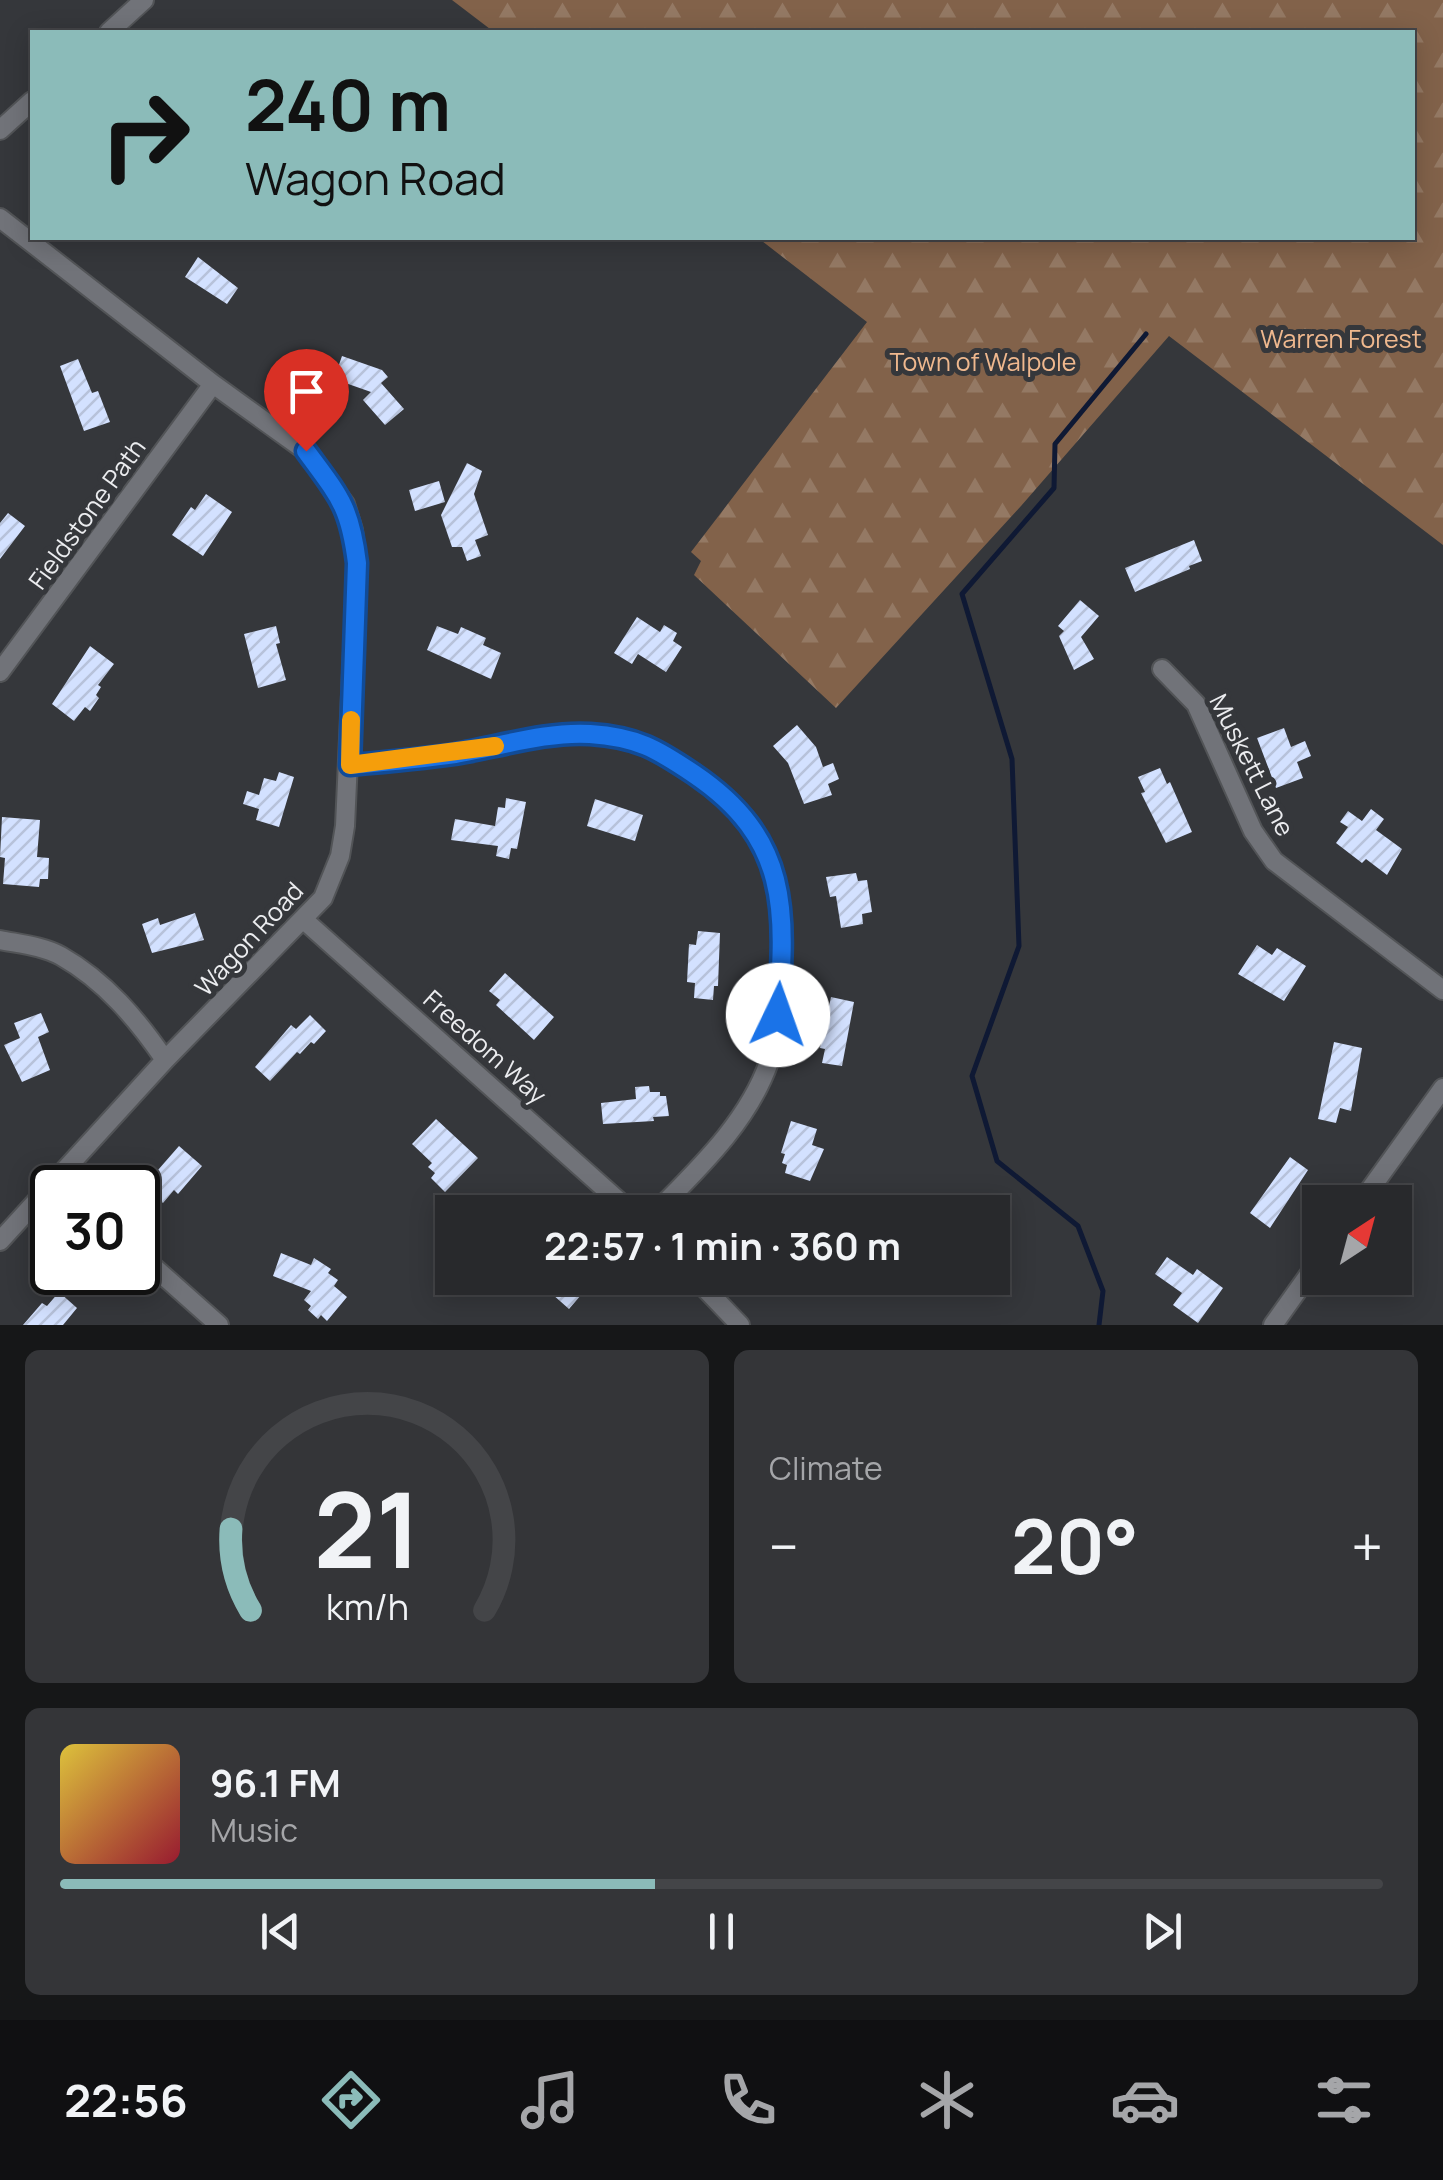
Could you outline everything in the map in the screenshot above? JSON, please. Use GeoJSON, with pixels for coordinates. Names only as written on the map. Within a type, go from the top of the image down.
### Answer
{"type":"FeatureCollection","features":[{"type":"Feature","properties":{"kind":"street"},"geometry":{"type":"LineString","coordinates":[[111,30],[144,0]]}},
{"type":"Feature","properties":{"kind":"street"},"geometry":{"type":"LineString","coordinates":[[0,130],[30,103]]}},
{"type":"Feature","properties":{"kind":"street","name":"Wagon Road"},"geometry":{"type":"LineString","coordinates":[[0,218],[213,384],[306,451],[344,504],[353,530],[357,563],[350,765],[340,856],[323,898],[164,1060],[74,1165]]}},
{"type":"Feature","properties":{"kind":"street","name":"Fieldstone Path"},"geometry":{"type":"LineString","coordinates":[[0,672],[213,384]]}},
{"type":"Feature","properties":{"kind":"street","name":"Muskett Lane"},"geometry":{"type":"LineString","coordinates":[[1162,669],[1196,704],[1253,830],[1274,861],[1443,990]]}},
{"type":"Feature","properties":{"kind":"street"},"geometry":{"type":"LineString","coordinates":[[350,765],[454,754],[586,733],[616,736],[651,745],[737,807],[763,842],[776,876],[782,931],[778,1015],[770,1060],[751,1100],[726,1138],[672,1195]]}},
{"type":"Feature","properties":{"kind":"street","name":"Freedom Way"},"geometry":{"type":"LineString","coordinates":[[304,920],[612,1195]]}},
{"type":"Feature","properties":{"kind":"street"},"geometry":{"type":"LineString","coordinates":[[0,940],[59,955],[107,989],[142,1026],[164,1060]]}},
{"type":"Feature","properties":{"kind":"street"},"geometry":{"type":"LineString","coordinates":[[1373,1185],[1443,1088]]}},
{"type":"Feature","properties":{"kind":"street","name":"Wagon Road"},"geometry":{"type":"LineString","coordinates":[[0,1241],[30,1212]]}},
{"type":"Feature","properties":{"kind":"street"},"geometry":{"type":"LineString","coordinates":[[160,1273],[219,1325]]}},
{"type":"Feature","properties":{"kind":"street"},"geometry":{"type":"LineString","coordinates":[[1273,1325],[1302,1284]]}},
{"type":"Feature","properties":{"kind":"street"},"geometry":{"type":"LineString","coordinates":[[711,1295],[740,1325]]}},
{"type":"Feature","properties":{"kind":"green space"},"geometry":{"type":"Polygon","coordinates":[[[452,0],[1443,0],[1443,545],[1169,336],[1021,506],[836,708],[694,575],[701,561],[691,552],[867,322],[761,240],[1415,240],[1415,30],[491,30],[452,0]]]}},
{"type":"Feature","properties":{"kind":"building"},"geometry":{"type":"Polygon","coordinates":[[[198,257],[238,288],[227,304],[185,277],[198,257]]]}},
{"type":"Feature","properties":{"kind":"building"},"geometry":{"type":"Polygon","coordinates":[[[342,356],[382,370],[388,377],[381,383],[404,409],[385,425],[363,400],[371,392],[334,379],[342,356]]]}},
{"type":"Feature","properties":{"kind":"building"},"geometry":{"type":"Polygon","coordinates":[[[78,359],[92,393],[98,391],[110,422],[84,431],[60,366],[78,359]]]}},
{"type":"Feature","properties":{"kind":"building"},"geometry":{"type":"Polygon","coordinates":[[[467,463],[482,471],[474,494],[488,535],[475,540],[481,556],[467,561],[462,547],[452,547],[441,515],[467,463]]]}},
{"type":"Feature","properties":{"kind":"building"},"geometry":{"type":"Polygon","coordinates":[[[439,481],[445,502],[415,511],[409,490],[439,481]]]}},
{"type":"Feature","properties":{"kind":"building"},"geometry":{"type":"Polygon","coordinates":[[[206,494],[232,512],[203,556],[172,535],[191,507],[195,510],[206,494]]]}},
{"type":"Feature","properties":{"kind":"building"},"geometry":{"type":"Polygon","coordinates":[[[8,513],[25,526],[0,559],[0,523],[8,513]]]}},
{"type":"Feature","properties":{"kind":"building"},"geometry":{"type":"Polygon","coordinates":[[[1194,540],[1202,561],[1135,592],[1125,568],[1194,540]]]}},
{"type":"Feature","properties":{"kind":"building"},"geometry":{"type":"Polygon","coordinates":[[[1080,600],[1099,616],[1081,637],[1094,659],[1074,670],[1059,636],[1064,631],[1058,626],[1080,600]]]}},
{"type":"Feature","properties":{"kind":"building"},"geometry":{"type":"Polygon","coordinates":[[[637,617],[660,632],[664,625],[677,633],[673,641],[682,647],[666,672],[638,654],[632,664],[614,653],[637,617]]]}},
{"type":"Feature","properties":{"kind":"building"},"geometry":{"type":"Polygon","coordinates":[[[276,626],[280,643],[276,644],[286,680],[258,688],[244,634],[276,626]]]}},
{"type":"Feature","properties":{"kind":"building"},"geometry":{"type":"Polygon","coordinates":[[[437,626],[458,634],[461,627],[486,638],[483,645],[501,653],[491,679],[427,650],[437,626]]]}},
{"type":"Feature","properties":{"kind":"building"},"geometry":{"type":"Polygon","coordinates":[[[90,646],[114,664],[98,685],[99,698],[90,711],[85,707],[74,721],[52,704],[90,646]]]}},
{"type":"Feature","properties":{"kind":"building"},"geometry":{"type":"Polygon","coordinates":[[[797,725],[816,747],[823,767],[833,763],[839,779],[828,784],[832,795],[804,804],[788,763],[773,746],[797,725]]]}},
{"type":"Feature","properties":{"kind":"building"},"geometry":{"type":"Polygon","coordinates":[[[1284,728],[1291,747],[1305,741],[1311,756],[1297,762],[1303,778],[1276,788],[1257,738],[1284,728]]]}},
{"type":"Feature","properties":{"kind":"building"},"geometry":{"type":"Polygon","coordinates":[[[1160,768],[1192,832],[1166,843],[1141,793],[1145,792],[1138,777],[1160,768]]]}},
{"type":"Feature","properties":{"kind":"building"},"geometry":{"type":"Polygon","coordinates":[[[279,772],[294,777],[279,827],[256,820],[259,809],[243,804],[247,791],[259,795],[264,778],[276,781],[279,772]]]}},
{"type":"Feature","properties":{"kind":"building"},"geometry":{"type":"Polygon","coordinates":[[[506,798],[526,802],[517,849],[511,848],[509,859],[496,856],[498,846],[451,840],[455,819],[495,826],[498,807],[505,808],[506,798]]]}},
{"type":"Feature","properties":{"kind":"building"},"geometry":{"type":"Polygon","coordinates":[[[595,799],[643,815],[635,841],[587,826],[595,799]]]}},
{"type":"Feature","properties":{"kind":"building"},"geometry":{"type":"Polygon","coordinates":[[[1371,809],[1384,819],[1376,830],[1402,849],[1387,875],[1366,859],[1362,863],[1336,843],[1348,827],[1340,822],[1348,811],[1362,821],[1371,809]]]}},
{"type":"Feature","properties":{"kind":"building"},"geometry":{"type":"Polygon","coordinates":[[[2,817],[40,820],[37,857],[49,858],[48,879],[40,879],[39,887],[3,884],[2,817]]]}},
{"type":"Feature","properties":{"kind":"building"},"geometry":{"type":"Polygon","coordinates":[[[856,873],[858,881],[867,880],[872,912],[862,914],[863,924],[841,928],[836,896],[830,897],[826,877],[856,873]]]}},
{"type":"Feature","properties":{"kind":"building"},"geometry":{"type":"Polygon","coordinates":[[[195,913],[204,940],[152,953],[142,924],[158,918],[160,925],[195,913]]]}},
{"type":"Feature","properties":{"kind":"building"},"geometry":{"type":"Polygon","coordinates":[[[698,931],[720,933],[718,986],[714,986],[713,1000],[694,998],[695,983],[687,982],[689,944],[696,945],[698,931]]]}},
{"type":"Feature","properties":{"kind":"building"},"geometry":{"type":"Polygon","coordinates":[[[1257,945],[1272,955],[1277,948],[1306,966],[1284,1001],[1238,974],[1257,945]]]}},
{"type":"Feature","properties":{"kind":"building"},"geometry":{"type":"Polygon","coordinates":[[[505,973],[554,1017],[534,1040],[496,1005],[500,1000],[489,991],[505,973]]]}},
{"type":"Feature","properties":{"kind":"building"},"geometry":{"type":"Polygon","coordinates":[[[831,997],[854,1002],[842,1066],[822,1063],[825,1049],[820,1048],[831,997]]]}},
{"type":"Feature","properties":{"kind":"building"},"geometry":{"type":"Polygon","coordinates":[[[41,1013],[49,1032],[38,1037],[50,1070],[22,1082],[4,1045],[20,1038],[14,1023],[41,1013]]]}},
{"type":"Feature","properties":{"kind":"building"},"geometry":{"type":"Polygon","coordinates":[[[310,1015],[326,1031],[314,1044],[311,1042],[300,1054],[297,1052],[270,1081],[255,1067],[291,1025],[296,1029],[310,1015]]]}},
{"type":"Feature","properties":{"kind":"building"},"geometry":{"type":"Polygon","coordinates":[[[1334,1042],[1362,1048],[1351,1111],[1340,1108],[1336,1123],[1318,1119],[1334,1042]]]}},
{"type":"Feature","properties":{"kind":"building"},"geometry":{"type":"Polygon","coordinates":[[[649,1086],[650,1092],[666,1096],[669,1116],[653,1117],[654,1121],[603,1124],[601,1103],[636,1099],[635,1087],[649,1086]]]}},
{"type":"Feature","properties":{"kind":"building"},"geometry":{"type":"Polygon","coordinates":[[[436,1119],[478,1158],[445,1192],[431,1178],[435,1173],[428,1167],[432,1163],[412,1144],[436,1119]]]}},
{"type":"Feature","properties":{"kind":"building"},"geometry":{"type":"Polygon","coordinates":[[[791,1121],[817,1129],[812,1145],[824,1149],[810,1181],[785,1173],[785,1154],[781,1153],[791,1121]]]}},
{"type":"Feature","properties":{"kind":"building"},"geometry":{"type":"Polygon","coordinates":[[[179,1146],[202,1166],[178,1194],[174,1190],[163,1203],[160,1168],[179,1146]]]}},
{"type":"Feature","properties":{"kind":"building"},"geometry":{"type":"Polygon","coordinates":[[[1290,1157],[1308,1170],[1270,1228],[1250,1213],[1290,1157]]]}},
{"type":"Feature","properties":{"kind":"building"},"geometry":{"type":"Polygon","coordinates":[[[281,1253],[311,1265],[314,1258],[331,1269],[328,1273],[338,1280],[334,1286],[347,1297],[327,1321],[308,1310],[311,1306],[304,1300],[311,1291],[273,1276],[281,1253]]]}},
{"type":"Feature","properties":{"kind":"building"},"geometry":{"type":"Polygon","coordinates":[[[1167,1257],[1193,1275],[1197,1269],[1223,1288],[1198,1323],[1173,1305],[1182,1293],[1155,1274],[1167,1257]]]}},
{"type":"Feature","properties":{"kind":"building"},"geometry":{"type":"Polygon","coordinates":[[[56,1295],[62,1295],[77,1308],[63,1325],[23,1325],[42,1303],[47,1306],[56,1295]]]}},
{"type":"Feature","properties":{"kind":"building"},"geometry":{"type":"Polygon","coordinates":[[[553,1295],[581,1295],[569,1309],[553,1295]]]}},
{"type":"Feature","properties":{"kind":"waterway"},"geometry":{"type":"LineString","coordinates":[[1099,1325],[1103,1291],[1078,1226],[997,1161],[972,1076],[1019,946],[1012,759],[962,594],[1054,488],[1055,444],[1146,334]]}},
{"type":"Feature","properties":{"kind":"slow traffic"},"geometry":{"type":"LineString","coordinates":[[351,720],[350,765],[495,746]]}},
{"type":"Feature","properties":{"kind":"route"},"geometry":{"type":"LineString","coordinates":[[306,451],[344,504],[353,530],[357,563],[350,765],[454,754],[586,733],[651,745],[737,807],[763,842],[776,876],[782,931],[778,1015]]}},
{"type":"Feature","properties":{"kind":"park label","name":"Warren Forest"},"geometry":{"type":"Point","coordinates":[1341,339]}},
{"type":"Feature","properties":{"kind":"park label","name":"Town of Walpole"},"geometry":{"type":"Point","coordinates":[983,362]}}]}
